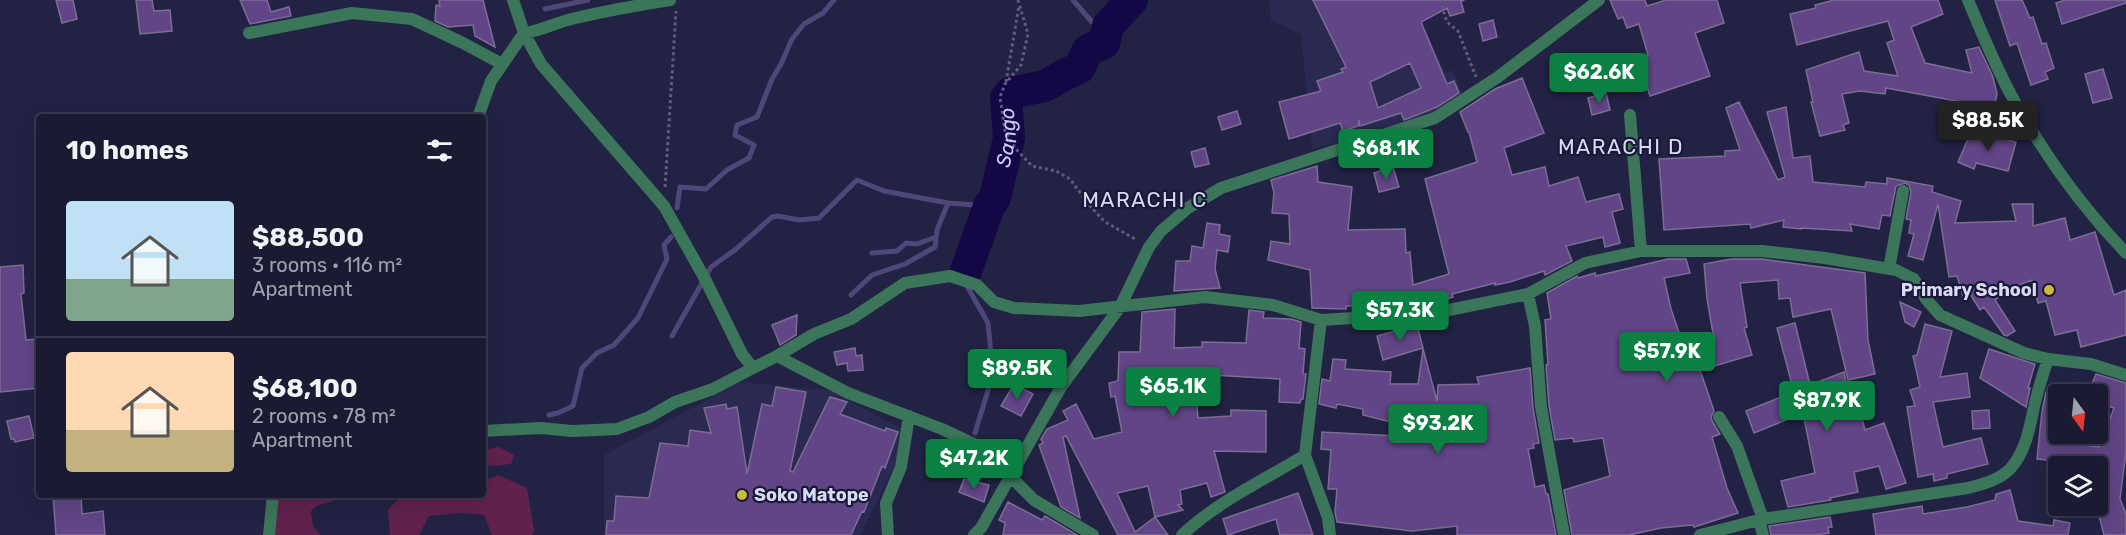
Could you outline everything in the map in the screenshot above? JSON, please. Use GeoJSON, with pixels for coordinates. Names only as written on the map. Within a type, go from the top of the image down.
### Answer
{"type":"FeatureCollection","features":[{"type":"Feature","properties":{"kind":"street"},"geometry":{"type":"LineString","coordinates":[[513,0],[524,33],[541,64],[664,206],[705,277],[742,354],[753,368]]}},
{"type":"Feature","properties":{"kind":"street"},"geometry":{"type":"LineString","coordinates":[[479,114],[491,81],[524,33],[539,31],[564,21],[605,11],[670,0]]}},
{"type":"Feature","properties":{"kind":"street"},"geometry":{"type":"LineString","coordinates":[[974,535],[981,528],[1062,387],[1120,307],[1149,247],[1161,231],[1188,208],[1221,188],[1435,118],[1479,90],[1599,0]]}},
{"type":"Feature","properties":{"kind":"street"},"geometry":{"type":"LineString","coordinates":[[1968,0],[2016,102],[2057,169],[2108,235],[2126,254]]}},
{"type":"Feature","properties":{"kind":"street"},"geometry":{"type":"LineString","coordinates":[[249,33],[352,13],[412,19],[502,64]]}},
{"type":"Feature","properties":{"kind":"street"},"geometry":{"type":"LineString","coordinates":[[1630,115],[1641,251]]}},
{"type":"Feature","properties":{"kind":"street"},"geometry":{"type":"LineString","coordinates":[[1889,268],[1903,191]]}},
{"type":"Feature","properties":{"kind":"street"},"geometry":{"type":"LineString","coordinates":[[486,431],[542,428],[572,431],[617,429],[649,417],[675,402],[713,389],[814,334],[851,319],[905,283],[941,277],[950,276],[977,285],[994,302],[1014,308],[1079,311],[1205,297],[1273,305],[1321,320],[1434,313],[1528,294],[1585,263],[1641,251],[1762,251],[1889,268],[1914,279],[1926,300],[1940,315],[2024,353],[2048,359],[2091,364],[2126,375]]}},
{"type":"Feature","properties":{"kind":"street"},"geometry":{"type":"LineString","coordinates":[[1528,294],[1535,326],[1541,407],[1564,535]]}},
{"type":"Feature","properties":{"kind":"street"},"geometry":{"type":"LineString","coordinates":[[1321,320],[1305,455],[1328,518],[1330,535]]}},
{"type":"Feature","properties":{"kind":"street"},"geometry":{"type":"LineString","coordinates":[[777,356],[848,393],[982,447],[1034,500],[1093,535]]}},
{"type":"Feature","properties":{"kind":"street"},"geometry":{"type":"LineString","coordinates":[[1700,535],[1761,519],[1968,488],[1992,481],[2010,469],[2023,449],[2032,425],[2037,392],[2048,359]]}},
{"type":"Feature","properties":{"kind":"street"},"geometry":{"type":"LineString","coordinates":[[888,535],[886,503],[901,468],[909,416]]}},
{"type":"Feature","properties":{"kind":"street"},"geometry":{"type":"LineString","coordinates":[[1719,417],[1737,446],[1761,519],[1763,535]]}},
{"type":"Feature","properties":{"kind":"street"},"geometry":{"type":"LineString","coordinates":[[1182,535],[1203,518],[1305,455]]}},
{"type":"Feature","properties":{"kind":"street"},"geometry":{"type":"LineString","coordinates":[[269,535],[273,498]]}},
{"type":"Feature","properties":{"kind":"path"},"geometry":{"type":"LineString","coordinates":[[1005,84],[1021,65],[1028,34],[1018,0]]}},
{"type":"Feature","properties":{"kind":"path"},"geometry":{"type":"LineString","coordinates":[[1440,0],[1447,22],[1458,31],[1472,62],[1479,90]]}},
{"type":"Feature","properties":{"kind":"path"},"geometry":{"type":"LineString","coordinates":[[1019,5],[1005,84],[1000,97],[1005,131],[1032,166],[1056,171],[1070,178],[1105,222],[1149,247]]}},
{"type":"Feature","properties":{"kind":"path"},"geometry":{"type":"LineString","coordinates":[[664,206],[676,11]]}},
{"type":"Feature","properties":{"kind":"shaded area"},"geometry":{"type":"Polygon","coordinates":[[[1269,0],[1412,0],[1445,73],[1453,70],[1463,94],[1432,113],[1398,128],[1312,149],[1301,34],[1271,20],[1269,0]]]}},
{"type":"Feature","properties":{"kind":"shaded area","name":"Soko Matope"},"geometry":{"type":"Polygon","coordinates":[[[740,382],[829,390],[911,433],[860,535],[604,535],[604,455],[740,382]]]}},
{"type":"Feature","properties":{"kind":"shaded area"},"geometry":{"type":"Polygon","coordinates":[[[499,447],[514,455],[511,464],[486,465],[486,449],[499,447]]]}},
{"type":"Feature","properties":{"kind":"shaded area"},"geometry":{"type":"Polygon","coordinates":[[[498,475],[527,488],[534,530],[532,535],[492,535],[484,515],[459,513],[429,516],[419,535],[390,535],[388,510],[401,498],[418,498],[425,501],[430,498],[486,498],[486,480],[498,475]]]}},
{"type":"Feature","properties":{"kind":"shaded area"},"geometry":{"type":"Polygon","coordinates":[[[279,498],[342,498],[317,506],[311,511],[313,527],[321,535],[273,535],[279,498]]]}},
{"type":"Feature","properties":{"kind":"building"},"geometry":{"type":"Polygon","coordinates":[[[56,0],[73,0],[77,19],[62,23],[56,0]]]}},
{"type":"Feature","properties":{"kind":"building"},"geometry":{"type":"Polygon","coordinates":[[[136,0],[152,0],[154,11],[170,10],[172,31],[140,34],[136,0]]]}},
{"type":"Feature","properties":{"kind":"building"},"geometry":{"type":"Polygon","coordinates":[[[240,0],[267,0],[271,12],[289,7],[291,16],[250,24],[240,0]]]}},
{"type":"Feature","properties":{"kind":"building"},"geometry":{"type":"Polygon","coordinates":[[[439,0],[483,0],[495,47],[475,36],[473,25],[448,27],[435,21],[436,5],[440,6],[439,0]]]}},
{"type":"Feature","properties":{"kind":"building"},"geometry":{"type":"Polygon","coordinates":[[[1313,0],[1464,0],[1461,2],[1464,12],[1450,16],[1447,8],[1421,22],[1447,84],[1454,81],[1459,93],[1437,107],[1404,120],[1401,113],[1360,126],[1359,120],[1358,126],[1343,131],[1340,123],[1289,139],[1279,102],[1321,91],[1317,81],[1343,72],[1341,69],[1346,67],[1313,0]],[[1410,63],[1370,82],[1378,108],[1421,88],[1410,63]]]}},
{"type":"Feature","properties":{"kind":"building"},"geometry":{"type":"Polygon","coordinates":[[[1610,0],[1645,0],[1647,6],[1666,0],[1717,0],[1724,23],[1695,33],[1710,76],[1650,96],[1638,59],[1648,55],[1639,24],[1627,28],[1623,17],[1618,19],[1610,0]]]}},
{"type":"Feature","properties":{"kind":"building"},"geometry":{"type":"Polygon","coordinates":[[[1834,0],[1938,0],[1943,14],[1911,27],[1925,63],[1972,73],[1966,50],[1979,47],[1993,77],[1997,94],[1994,108],[1886,88],[1885,94],[1860,91],[1842,94],[1849,123],[1843,125],[1845,130],[1820,136],[1806,70],[1859,52],[1864,71],[1898,76],[1887,43],[1894,40],[1888,21],[1797,45],[1790,14],[1816,8],[1815,5],[1834,0]]]}},
{"type":"Feature","properties":{"kind":"building"},"geometry":{"type":"Polygon","coordinates":[[[1995,0],[2022,0],[2030,18],[2033,17],[2042,44],[2046,43],[2054,68],[2045,72],[2048,79],[2031,85],[2017,43],[2010,46],[1995,0]]]}},
{"type":"Feature","properties":{"kind":"building"},"geometry":{"type":"Polygon","coordinates":[[[2065,0],[2126,0],[2126,3],[2062,24],[2056,3],[2065,0]]]}},
{"type":"Feature","properties":{"kind":"building"},"geometry":{"type":"Polygon","coordinates":[[[1493,20],[1497,37],[1483,41],[1479,24],[1493,20]]]}},
{"type":"Feature","properties":{"kind":"building"},"geometry":{"type":"Polygon","coordinates":[[[2103,69],[2112,98],[2093,103],[2085,74],[2103,69]]]}},
{"type":"Feature","properties":{"kind":"building"},"geometry":{"type":"Polygon","coordinates":[[[1522,78],[1544,133],[1504,148],[1512,175],[1545,167],[1549,186],[1578,177],[1586,202],[1619,194],[1623,209],[1612,212],[1620,243],[1605,247],[1603,237],[1566,246],[1572,261],[1545,275],[1544,271],[1510,282],[1495,285],[1495,283],[1452,294],[1453,297],[1434,303],[1346,306],[1346,309],[1312,308],[1310,270],[1268,260],[1271,241],[1290,244],[1289,214],[1272,213],[1274,193],[1271,180],[1317,166],[1318,182],[1352,187],[1348,230],[1405,229],[1406,253],[1410,252],[1413,285],[1449,274],[1425,179],[1477,162],[1469,132],[1460,112],[1495,89],[1522,78]]]}},
{"type":"Feature","properties":{"kind":"building"},"geometry":{"type":"Polygon","coordinates":[[[1606,93],[1610,110],[1592,115],[1588,98],[1606,93]]]}},
{"type":"Feature","properties":{"kind":"building"},"geometry":{"type":"Polygon","coordinates":[[[1739,102],[1778,180],[1785,177],[1767,112],[1786,107],[1793,158],[1810,156],[1813,182],[1865,187],[1866,182],[1887,184],[1887,178],[1933,186],[1932,192],[1961,201],[1955,223],[2016,221],[2012,204],[2033,204],[2033,226],[2065,218],[2070,240],[2095,232],[2114,295],[2126,290],[2126,335],[2081,347],[2077,330],[2055,335],[2046,301],[2038,303],[2032,280],[1999,292],[2001,296],[1995,300],[2015,331],[2007,336],[2004,335],[1984,307],[1980,310],[1970,294],[1963,296],[1957,276],[1949,277],[1938,204],[1923,260],[1908,256],[1914,234],[1909,233],[1911,220],[1906,219],[1911,192],[1909,185],[1905,183],[1896,186],[1890,216],[1882,215],[1879,229],[1850,224],[1852,231],[1801,229],[1783,227],[1784,220],[1751,228],[1750,224],[1664,230],[1659,159],[1725,156],[1725,151],[1740,150],[1726,108],[1739,102]]]}},
{"type":"Feature","properties":{"kind":"building"},"geometry":{"type":"Polygon","coordinates":[[[1237,111],[1241,124],[1222,130],[1218,117],[1237,111]]]}},
{"type":"Feature","properties":{"kind":"building"},"geometry":{"type":"Polygon","coordinates":[[[1971,132],[1987,139],[1988,135],[2016,142],[2008,171],[1976,163],[1974,169],[1958,162],[1971,132]]]}},
{"type":"Feature","properties":{"kind":"building"},"geometry":{"type":"Polygon","coordinates":[[[1205,148],[1209,164],[1195,167],[1191,152],[1205,148]]]}},
{"type":"Feature","properties":{"kind":"building"},"geometry":{"type":"Polygon","coordinates":[[[1393,167],[1399,187],[1379,192],[1374,173],[1393,167]]]}},
{"type":"Feature","properties":{"kind":"building"},"geometry":{"type":"Polygon","coordinates":[[[1207,223],[1220,225],[1219,234],[1230,236],[1228,252],[1217,250],[1215,269],[1220,288],[1174,291],[1176,261],[1190,261],[1192,246],[1203,248],[1207,223]]]}},
{"type":"Feature","properties":{"kind":"building"},"geometry":{"type":"Polygon","coordinates":[[[1668,259],[1686,259],[1690,273],[1664,278],[1671,309],[1684,347],[1714,339],[1704,264],[1731,259],[1762,259],[1865,273],[1868,340],[1875,374],[1848,380],[1831,309],[1793,317],[1790,298],[1779,299],[1778,280],[1740,283],[1747,327],[1744,328],[1752,355],[1700,370],[1714,411],[1712,421],[1720,434],[1712,437],[1727,488],[1738,513],[1694,527],[1693,525],[1661,528],[1629,535],[1572,535],[1564,490],[1610,476],[1603,438],[1574,442],[1573,438],[1555,440],[1549,406],[1546,365],[1548,364],[1545,320],[1551,319],[1547,293],[1577,276],[1578,278],[1595,273],[1596,276],[1668,259]]]}},
{"type":"Feature","properties":{"kind":"building"},"geometry":{"type":"Polygon","coordinates":[[[23,265],[24,293],[21,294],[26,340],[36,339],[36,388],[0,392],[0,267],[23,265]]]}},
{"type":"Feature","properties":{"kind":"building"},"geometry":{"type":"Polygon","coordinates":[[[1900,302],[1921,312],[1914,327],[1905,322],[1900,302]]]}},
{"type":"Feature","properties":{"kind":"building"},"geometry":{"type":"Polygon","coordinates":[[[1175,309],[1174,348],[1202,347],[1202,342],[1246,343],[1249,310],[1264,312],[1263,318],[1291,319],[1301,322],[1299,348],[1305,349],[1303,374],[1306,374],[1303,399],[1300,403],[1279,402],[1280,379],[1194,374],[1198,418],[1231,416],[1231,410],[1266,411],[1266,452],[1214,451],[1225,492],[1211,497],[1207,483],[1180,490],[1182,504],[1178,505],[1183,510],[1155,517],[1168,535],[1118,535],[1066,436],[1063,437],[1080,518],[1061,507],[1039,445],[1043,443],[1041,439],[1047,429],[1068,420],[1063,411],[1076,404],[1094,439],[1122,432],[1115,396],[1111,397],[1109,383],[1118,381],[1119,352],[1140,352],[1142,312],[1175,309]],[[1148,486],[1117,493],[1135,532],[1155,517],[1148,486]]]}},
{"type":"Feature","properties":{"kind":"building"},"geometry":{"type":"Polygon","coordinates":[[[797,315],[796,335],[780,345],[772,325],[797,315]]]}},
{"type":"Feature","properties":{"kind":"building"},"geometry":{"type":"Polygon","coordinates":[[[1795,323],[1810,385],[1844,372],[1851,413],[1860,411],[1865,430],[1884,423],[1906,483],[1886,489],[1879,466],[1854,472],[1858,492],[1830,498],[1831,500],[1788,507],[1781,481],[1815,473],[1803,413],[1754,433],[1746,411],[1794,392],[1777,328],[1795,323]]]}},
{"type":"Feature","properties":{"kind":"building"},"geometry":{"type":"Polygon","coordinates":[[[1925,324],[1952,331],[1940,377],[1967,373],[1970,397],[1933,402],[1943,447],[1981,438],[1988,464],[1947,474],[1947,478],[1934,481],[1933,474],[1918,477],[1907,407],[1915,406],[1910,390],[1920,387],[1913,356],[1917,355],[1925,324]]]}},
{"type":"Feature","properties":{"kind":"building"},"geometry":{"type":"Polygon","coordinates":[[[1417,325],[1423,348],[1383,360],[1377,336],[1417,325]]]}},
{"type":"Feature","properties":{"kind":"building"},"geometry":{"type":"Polygon","coordinates":[[[855,348],[856,356],[862,355],[863,370],[848,371],[847,363],[837,365],[834,352],[855,348]]]}},
{"type":"Feature","properties":{"kind":"building"},"geometry":{"type":"Polygon","coordinates":[[[1423,349],[1437,401],[1438,385],[1479,384],[1477,377],[1530,368],[1539,443],[1533,444],[1534,448],[1528,449],[1535,487],[1544,485],[1546,494],[1548,494],[1556,535],[1457,535],[1457,526],[1412,531],[1337,522],[1335,512],[1337,489],[1328,489],[1331,450],[1321,449],[1322,432],[1417,437],[1418,429],[1363,415],[1363,409],[1337,404],[1336,408],[1319,404],[1322,379],[1330,381],[1333,359],[1346,360],[1345,369],[1391,372],[1390,384],[1418,384],[1423,349]]]}},
{"type":"Feature","properties":{"kind":"building"},"geometry":{"type":"Polygon","coordinates":[[[1989,349],[2035,364],[2028,388],[2030,388],[2026,407],[1980,378],[1989,349]]]}},
{"type":"Feature","properties":{"kind":"building"},"geometry":{"type":"Polygon","coordinates":[[[2096,374],[2126,383],[2126,452],[2120,499],[2126,514],[2126,535],[2104,535],[2099,516],[2108,516],[2108,456],[2048,456],[2048,460],[2037,459],[2046,392],[2048,392],[2048,444],[2099,447],[2100,444],[2108,444],[2108,424],[2114,408],[2108,406],[2108,384],[2092,384],[2096,374]]]}},
{"type":"Feature","properties":{"kind":"building"},"geometry":{"type":"Polygon","coordinates":[[[1014,384],[1033,394],[1021,416],[1001,406],[1014,384]]]}},
{"type":"Feature","properties":{"kind":"building","name":"Soko Matope"},"geometry":{"type":"Polygon","coordinates":[[[776,387],[806,392],[790,471],[793,472],[830,397],[847,402],[840,414],[885,431],[886,428],[898,432],[885,468],[882,466],[864,512],[862,511],[851,535],[606,535],[607,521],[614,521],[616,496],[649,498],[660,443],[688,446],[690,430],[711,433],[704,408],[726,404],[727,409],[737,407],[747,474],[762,404],[772,406],[776,387]]]}},
{"type":"Feature","properties":{"kind":"building"},"geometry":{"type":"Polygon","coordinates":[[[1989,410],[1990,428],[1973,429],[1972,411],[1989,410]]]}},
{"type":"Feature","properties":{"kind":"building"},"geometry":{"type":"Polygon","coordinates":[[[29,416],[34,438],[15,442],[11,439],[7,421],[29,416]]]}},
{"type":"Feature","properties":{"kind":"building"},"geometry":{"type":"Polygon","coordinates":[[[964,479],[989,485],[984,502],[959,492],[964,479]]]}},
{"type":"Feature","properties":{"kind":"building"},"geometry":{"type":"Polygon","coordinates":[[[2010,490],[2018,521],[2053,526],[2054,520],[2070,523],[2068,535],[1876,535],[1873,514],[1922,506],[1923,514],[1967,507],[1995,500],[1996,494],[2010,490]]]}},
{"type":"Feature","properties":{"kind":"building"},"geometry":{"type":"Polygon","coordinates":[[[1298,493],[1313,535],[1280,535],[1276,519],[1228,535],[1223,519],[1298,493]]]}},
{"type":"Feature","properties":{"kind":"building"},"geometry":{"type":"Polygon","coordinates":[[[53,498],[81,498],[82,514],[103,511],[105,535],[56,535],[53,498]]]}},
{"type":"Feature","properties":{"kind":"building"},"geometry":{"type":"Polygon","coordinates":[[[1008,502],[1042,520],[1045,516],[1077,535],[1003,535],[1005,523],[999,520],[1008,502]]]}},
{"type":"Feature","properties":{"kind":"building"},"geometry":{"type":"Polygon","coordinates":[[[1830,517],[1832,527],[1828,527],[1829,533],[1771,535],[1769,526],[1830,517]]]}},
{"type":"Feature","properties":{"kind":"waterway"},"geometry":{"type":"LineString","coordinates":[[545,9],[588,0]]}},
{"type":"Feature","properties":{"kind":"waterway"},"geometry":{"type":"LineString","coordinates":[[677,208],[680,187],[706,189],[727,170],[749,158],[754,145],[735,135],[737,125],[757,117],[772,79],[792,39],[804,24],[823,13],[834,0]]}},
{"type":"Feature","properties":{"kind":"waterway"},"geometry":{"type":"LineString","coordinates":[[1073,0],[1092,22],[1108,26]]}},
{"type":"Feature","properties":{"kind":"waterway","name":"Sango"},"geometry":{"type":"LineString","coordinates":[[966,271],[989,206],[995,198],[1009,138],[1006,98],[1010,93],[1045,86],[1079,68],[1088,50],[1104,43],[1108,26],[1132,0]]}},
{"type":"Feature","properties":{"kind":"waterway"},"geometry":{"type":"LineString","coordinates":[[672,336],[711,267],[736,249],[772,217],[799,220],[819,218],[857,180],[884,191],[948,203]]}},
{"type":"Feature","properties":{"kind":"waterway"},"geometry":{"type":"LineString","coordinates":[[851,295],[872,275],[905,264],[935,247],[937,230],[948,203],[989,206]]}},
{"type":"Feature","properties":{"kind":"waterway"},"geometry":{"type":"LineString","coordinates":[[549,415],[573,406],[582,368],[597,353],[614,345],[638,318],[667,259],[664,245],[671,237]]}},
{"type":"Feature","properties":{"kind":"waterway"},"geometry":{"type":"LineString","coordinates":[[872,253],[897,251],[906,243],[917,244],[936,237]]}},
{"type":"Feature","properties":{"kind":"waterway","name":"Sango"},"geometry":{"type":"LineString","coordinates":[[967,286],[988,323],[993,374],[975,433]]}},
{"type":"Feature","properties":{"kind":"place","name":"Primary School"},"geometry":{"type":"Point","coordinates":[2049,290]}},
{"type":"Feature","properties":{"kind":"place","name":"Soko Matope"},"geometry":{"type":"Point","coordinates":[742,495]}},
{"type":"Feature","properties":{"kind":"district","name":"MARACHI D"},"geometry":{"type":"Point","coordinates":[1621,146]}},
{"type":"Feature","properties":{"kind":"district","name":"MARACHI C"},"geometry":{"type":"Point","coordinates":[1145,199]}}]}
